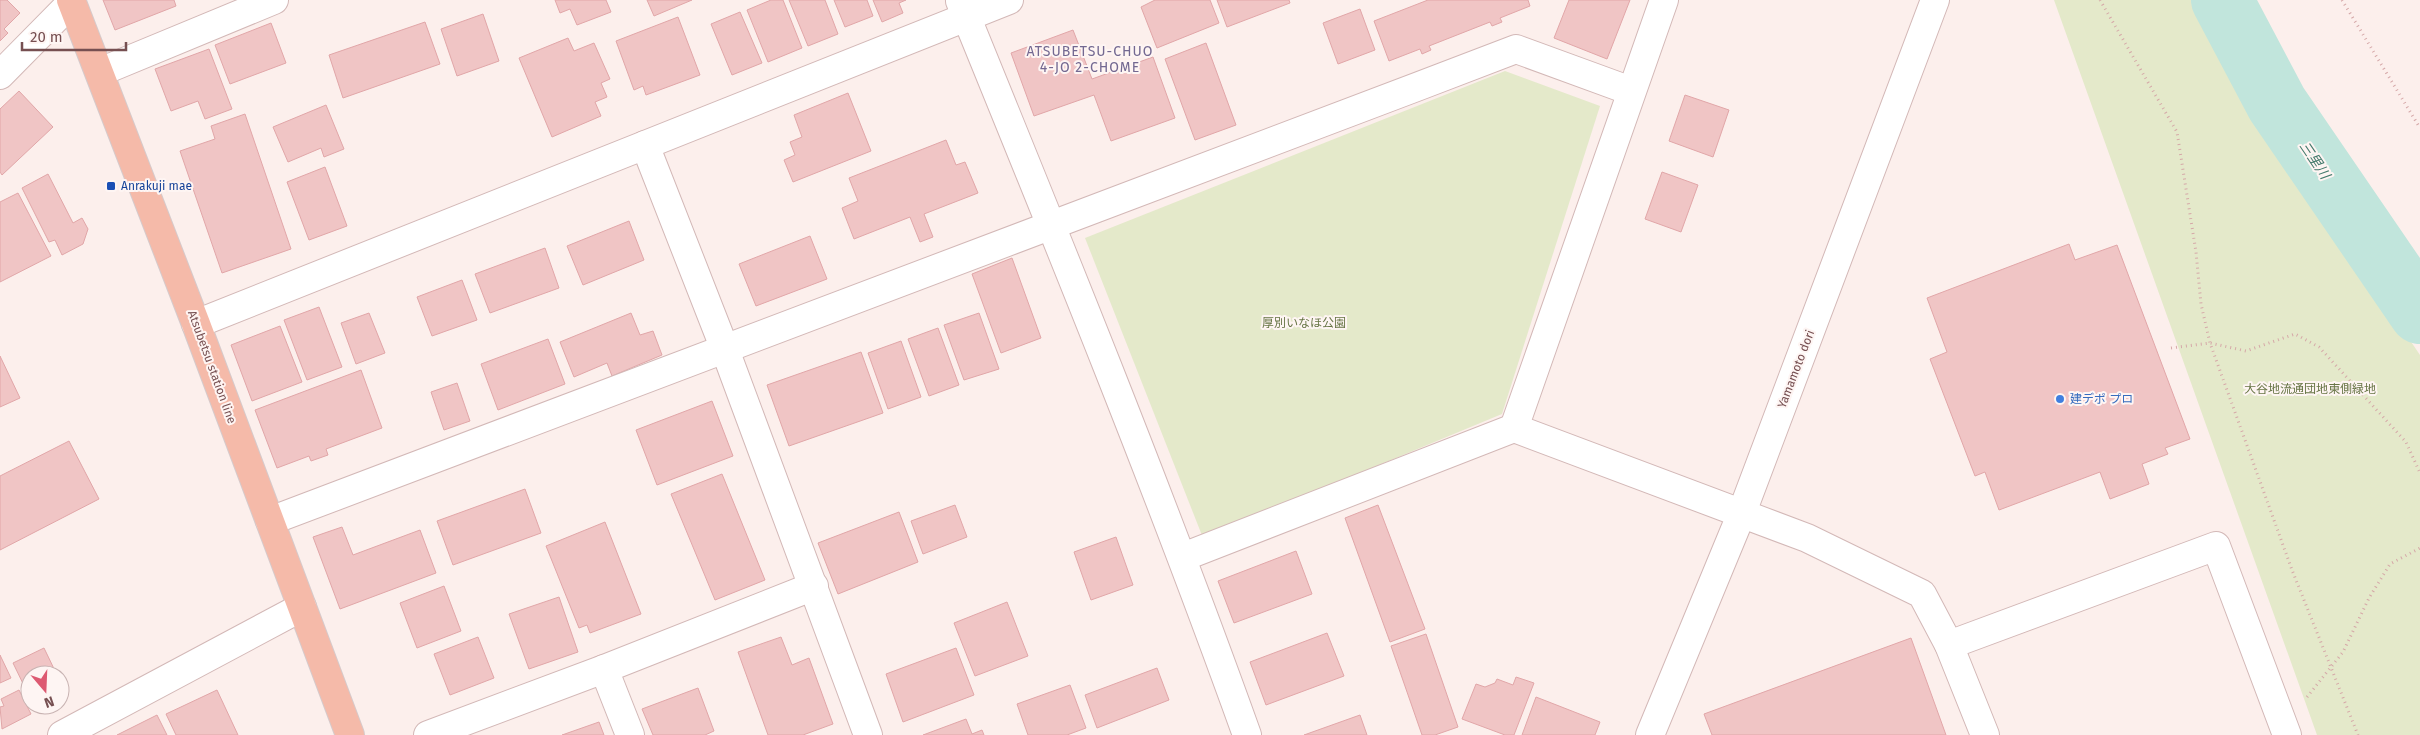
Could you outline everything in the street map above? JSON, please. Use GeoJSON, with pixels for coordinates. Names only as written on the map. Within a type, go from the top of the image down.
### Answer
{"type":"FeatureCollection","features":[{"type":"Feature","properties":{"kind":"main road","name":"Atsubetsu station line"},"geometry":{"type":"LineString","coordinates":[[72,1],[196,324],[350,735]]}},
{"type":"Feature","properties":{"kind":"street"},"geometry":{"type":"LineString","coordinates":[[100,72],[274,0]]}},
{"type":"Feature","properties":{"kind":"street"},"geometry":{"type":"LineString","coordinates":[[196,324],[645,144],[963,9],[1009,0]]}},
{"type":"Feature","properties":{"kind":"street"},"geometry":{"type":"LineString","coordinates":[[1514,428],[1664,0]]}},
{"type":"Feature","properties":{"kind":"street","name":"Yamamoto dori"},"geometry":{"type":"LineString","coordinates":[[1650,735],[1741,515],[1934,0]]}},
{"type":"Feature","properties":{"kind":"street"},"geometry":{"type":"LineString","coordinates":[[0,74],[72,1]]}},
{"type":"Feature","properties":{"kind":"street"},"geometry":{"type":"LineString","coordinates":[[963,9],[1053,226],[1183,557],[1247,735]]}},
{"type":"Feature","properties":{"kind":"street"},"geometry":{"type":"LineString","coordinates":[[270,521],[724,347],[1053,226],[1516,49],[1631,91]]}},
{"type":"Feature","properties":{"kind":"street"},"geometry":{"type":"LineString","coordinates":[[645,144],[724,347],[868,735]]}},
{"type":"Feature","properties":{"kind":"street"},"geometry":{"type":"LineString","coordinates":[[1183,557],[1514,428],[1741,515],[1807,538],[1922,594],[1950,645],[1985,735]]}},
{"type":"Feature","properties":{"kind":"street"},"geometry":{"type":"LineString","coordinates":[[1950,645],[2216,546],[2286,731]]}},
{"type":"Feature","properties":{"kind":"street"},"geometry":{"type":"LineString","coordinates":[[428,735],[604,669],[814,586]]}},
{"type":"Feature","properties":{"kind":"street"},"geometry":{"type":"LineString","coordinates":[[62,735],[302,607]]}},
{"type":"Feature","properties":{"kind":"street"},"geometry":{"type":"LineString","coordinates":[[604,669],[630,735]]}},
{"type":"Feature","properties":{"kind":"path"},"geometry":{"type":"LineString","coordinates":[[2100,0],[2177,132],[2196,252],[2201,304],[2210,342],[2292,570],[2358,735]]}},
{"type":"Feature","properties":{"kind":"path"},"geometry":{"type":"LineString","coordinates":[[2342,0],[2420,128]]}},
{"type":"Feature","properties":{"kind":"path"},"geometry":{"type":"LineString","coordinates":[[2171,348],[2210,342],[2246,351],[2295,334],[2319,347],[2406,442],[2420,473]]}},
{"type":"Feature","properties":{"kind":"path"},"geometry":{"type":"LineString","coordinates":[[2286,731],[2331,665],[2343,652],[2369,598],[2390,564],[2420,548]]}},
{"type":"Feature","properties":{"kind":"green space","name":"大谷地流通団地東側緑地"},"geometry":{"type":"Polygon","coordinates":[[[2054,0],[2213,0],[2277,144],[2420,355],[2420,735],[2317,735],[2054,0]]]}},
{"type":"Feature","properties":{"kind":"green space","name":"厚別いなほ公園"},"geometry":{"type":"Polygon","coordinates":[[[1505,71],[1600,106],[1502,414],[1203,538],[1085,238],[1505,71]]]}},
{"type":"Feature","properties":{"kind":"building"},"geometry":{"type":"Polygon","coordinates":[[[0,0],[7,0],[20,13],[4,29],[8,33],[0,41],[0,0]]]}},
{"type":"Feature","properties":{"kind":"building"},"geometry":{"type":"Polygon","coordinates":[[[103,0],[174,0],[176,6],[115,30],[103,0]]]}},
{"type":"Feature","properties":{"kind":"building"},"geometry":{"type":"Polygon","coordinates":[[[555,0],[606,0],[611,12],[577,25],[570,9],[560,13],[555,0]]]}},
{"type":"Feature","properties":{"kind":"building"},"geometry":{"type":"Polygon","coordinates":[[[647,0],[692,0],[654,16],[647,0]]]}},
{"type":"Feature","properties":{"kind":"building"},"geometry":{"type":"Polygon","coordinates":[[[771,0],[783,0],[802,48],[768,62],[747,10],[771,0]]]}},
{"type":"Feature","properties":{"kind":"building"},"geometry":{"type":"Polygon","coordinates":[[[789,0],[825,0],[838,34],[808,46],[789,0]]]}},
{"type":"Feature","properties":{"kind":"building"},"geometry":{"type":"Polygon","coordinates":[[[834,0],[867,0],[873,16],[845,27],[834,0]]]}},
{"type":"Feature","properties":{"kind":"building"},"geometry":{"type":"Polygon","coordinates":[[[873,0],[906,0],[899,3],[903,13],[882,22],[873,0]]]}},
{"type":"Feature","properties":{"kind":"building"},"geometry":{"type":"Polygon","coordinates":[[[1155,0],[1210,0],[1219,23],[1157,48],[1141,7],[1155,0]]]}},
{"type":"Feature","properties":{"kind":"building"},"geometry":{"type":"Polygon","coordinates":[[[1217,0],[1289,0],[1290,3],[1227,27],[1217,0]]]}},
{"type":"Feature","properties":{"kind":"building"},"geometry":{"type":"Polygon","coordinates":[[[1428,0],[1528,0],[1530,6],[1500,18],[1502,22],[1492,26],[1490,22],[1429,46],[1431,50],[1422,54],[1420,49],[1389,61],[1374,21],[1428,0]]]}},
{"type":"Feature","properties":{"kind":"building"},"geometry":{"type":"Polygon","coordinates":[[[1569,0],[1630,0],[1607,59],[1554,38],[1569,0]]]}},
{"type":"Feature","properties":{"kind":"building"},"geometry":{"type":"Polygon","coordinates":[[[1360,9],[1375,50],[1338,64],[1323,23],[1360,9]]]}},
{"type":"Feature","properties":{"kind":"building"},"geometry":{"type":"Polygon","coordinates":[[[740,12],[762,63],[732,75],[711,24],[740,12]]]}},
{"type":"Feature","properties":{"kind":"building"},"geometry":{"type":"Polygon","coordinates":[[[483,14],[499,61],[457,76],[441,29],[483,14]]]}},
{"type":"Feature","properties":{"kind":"building"},"geometry":{"type":"Polygon","coordinates":[[[678,17],[700,75],[646,95],[643,86],[634,90],[616,41],[678,17]]]}},
{"type":"Feature","properties":{"kind":"building"},"geometry":{"type":"Polygon","coordinates":[[[425,22],[440,64],[343,98],[329,55],[425,22]]]}},
{"type":"Feature","properties":{"kind":"building"},"geometry":{"type":"Polygon","coordinates":[[[271,23],[286,63],[230,84],[215,45],[271,23]]]}},
{"type":"Feature","properties":{"kind":"building"},"geometry":{"type":"Polygon","coordinates":[[[1073,30],[1092,79],[1153,57],[1175,118],[1111,141],[1094,95],[1034,116],[1011,53],[1073,30]]]}},
{"type":"Feature","properties":{"kind":"building"},"geometry":{"type":"Polygon","coordinates":[[[568,38],[574,51],[594,43],[610,79],[601,83],[607,97],[595,102],[601,116],[552,137],[519,58],[568,38]]]}},
{"type":"Feature","properties":{"kind":"building"},"geometry":{"type":"Polygon","coordinates":[[[1206,43],[1236,125],[1195,140],[1165,59],[1206,43]]]}},
{"type":"Feature","properties":{"kind":"building"},"geometry":{"type":"Polygon","coordinates":[[[209,49],[232,109],[205,119],[198,101],[171,111],[155,69],[209,49]]]}},
{"type":"Feature","properties":{"kind":"building"},"geometry":{"type":"Polygon","coordinates":[[[19,91],[53,127],[2,175],[0,172],[0,109],[19,91]]]}},
{"type":"Feature","properties":{"kind":"building"},"geometry":{"type":"Polygon","coordinates":[[[848,93],[871,151],[793,182],[784,160],[795,155],[790,142],[802,137],[794,115],[848,93]]]}},
{"type":"Feature","properties":{"kind":"building"},"geometry":{"type":"Polygon","coordinates":[[[1685,95],[1729,110],[1713,157],[1669,141],[1685,95]]]}},
{"type":"Feature","properties":{"kind":"building"},"geometry":{"type":"Polygon","coordinates":[[[326,105],[344,149],[324,157],[321,148],[288,162],[273,127],[326,105]]]}},
{"type":"Feature","properties":{"kind":"building"},"geometry":{"type":"Polygon","coordinates":[[[245,114],[291,249],[222,273],[180,151],[215,139],[211,126],[245,114]]]}},
{"type":"Feature","properties":{"kind":"building"},"geometry":{"type":"Polygon","coordinates":[[[946,140],[956,165],[965,162],[978,193],[924,214],[933,237],[920,242],[910,217],[854,239],[842,208],[858,201],[849,178],[946,140]]]}},
{"type":"Feature","properties":{"kind":"building"},"geometry":{"type":"Polygon","coordinates":[[[325,167],[347,226],[309,240],[287,182],[325,167]]]}},
{"type":"Feature","properties":{"kind":"building"},"geometry":{"type":"Polygon","coordinates":[[[1662,172],[1698,185],[1681,232],[1645,219],[1662,172]]]}},
{"type":"Feature","properties":{"kind":"building"},"geometry":{"type":"Polygon","coordinates":[[[48,174],[73,223],[82,218],[88,229],[83,244],[62,255],[55,240],[49,242],[22,188],[48,174]]]}},
{"type":"Feature","properties":{"kind":"building"},"geometry":{"type":"Polygon","coordinates":[[[18,193],[51,256],[0,282],[0,202],[18,193]]]}},
{"type":"Feature","properties":{"kind":"building"},"geometry":{"type":"Polygon","coordinates":[[[629,221],[644,260],[583,285],[567,246],[629,221]]]}},
{"type":"Feature","properties":{"kind":"building"},"geometry":{"type":"Polygon","coordinates":[[[810,236],[827,279],[756,306],[739,264],[810,236]]]}},
{"type":"Feature","properties":{"kind":"building","name":"建デポ プロ"},"geometry":{"type":"Polygon","coordinates":[[[2069,244],[2075,260],[2117,245],[2190,439],[2165,448],[2168,454],[2142,464],[2149,484],[2110,499],[2100,472],[1999,510],[1985,472],[1975,476],[1930,359],[1947,352],[1927,298],[2069,244]]]}},
{"type":"Feature","properties":{"kind":"building"},"geometry":{"type":"Polygon","coordinates":[[[545,248],[559,288],[490,313],[475,274],[545,248]]]}},
{"type":"Feature","properties":{"kind":"building"},"geometry":{"type":"Polygon","coordinates":[[[1012,258],[1041,338],[1001,353],[972,274],[1012,258]]]}},
{"type":"Feature","properties":{"kind":"building"},"geometry":{"type":"Polygon","coordinates":[[[462,280],[477,320],[432,336],[417,297],[462,280]]]}},
{"type":"Feature","properties":{"kind":"building"},"geometry":{"type":"Polygon","coordinates":[[[319,307],[342,367],[307,380],[284,320],[319,307]]]}},
{"type":"Feature","properties":{"kind":"building"},"geometry":{"type":"Polygon","coordinates":[[[369,313],[385,353],[356,364],[341,323],[369,313]]]}},
{"type":"Feature","properties":{"kind":"building"},"geometry":{"type":"Polygon","coordinates":[[[631,313],[640,335],[653,331],[662,355],[612,376],[607,363],[574,377],[560,342],[631,313]]]}},
{"type":"Feature","properties":{"kind":"building"},"geometry":{"type":"Polygon","coordinates":[[[979,313],[999,369],[964,380],[944,325],[979,313]]]}},
{"type":"Feature","properties":{"kind":"building"},"geometry":{"type":"Polygon","coordinates":[[[280,326],[302,382],[252,401],[231,345],[280,326]]]}},
{"type":"Feature","properties":{"kind":"building"},"geometry":{"type":"Polygon","coordinates":[[[938,328],[959,385],[929,396],[908,339],[938,328]]]}},
{"type":"Feature","properties":{"kind":"building"},"geometry":{"type":"Polygon","coordinates":[[[548,339],[565,384],[498,410],[481,364],[548,339]]]}},
{"type":"Feature","properties":{"kind":"building"},"geometry":{"type":"Polygon","coordinates":[[[901,341],[921,397],[888,409],[868,353],[901,341]]]}},
{"type":"Feature","properties":{"kind":"building"},"geometry":{"type":"Polygon","coordinates":[[[861,352],[883,413],[789,446],[767,385],[861,352]]]}},
{"type":"Feature","properties":{"kind":"building"},"geometry":{"type":"Polygon","coordinates":[[[0,356],[20,398],[0,407],[0,356]]]}},
{"type":"Feature","properties":{"kind":"building"},"geometry":{"type":"Polygon","coordinates":[[[361,370],[382,428],[326,449],[328,455],[311,461],[309,456],[277,468],[255,410],[361,370]]]}},
{"type":"Feature","properties":{"kind":"building"},"geometry":{"type":"Polygon","coordinates":[[[457,383],[470,421],[444,430],[431,392],[457,383]]]}},
{"type":"Feature","properties":{"kind":"building"},"geometry":{"type":"Polygon","coordinates":[[[712,401],[733,456],[657,485],[636,430],[712,401]]]}},
{"type":"Feature","properties":{"kind":"building"},"geometry":{"type":"Polygon","coordinates":[[[69,441],[99,499],[0,550],[0,476],[69,441]]]}},
{"type":"Feature","properties":{"kind":"building"},"geometry":{"type":"Polygon","coordinates":[[[722,474],[765,580],[715,600],[671,494],[722,474]]]}},
{"type":"Feature","properties":{"kind":"building"},"geometry":{"type":"Polygon","coordinates":[[[525,489],[541,533],[453,565],[437,521],[525,489]]]}},
{"type":"Feature","properties":{"kind":"building"},"geometry":{"type":"Polygon","coordinates":[[[955,505],[967,537],[923,554],[911,521],[955,505]]]}},
{"type":"Feature","properties":{"kind":"building"},"geometry":{"type":"Polygon","coordinates":[[[1378,505],[1425,629],[1390,642],[1345,518],[1378,505]]]}},
{"type":"Feature","properties":{"kind":"building"},"geometry":{"type":"Polygon","coordinates":[[[899,512],[918,562],[838,594],[818,543],[899,512]]]}},
{"type":"Feature","properties":{"kind":"building"},"geometry":{"type":"Polygon","coordinates":[[[605,522],[641,614],[590,633],[587,625],[579,628],[546,546],[605,522]]]}},
{"type":"Feature","properties":{"kind":"building"},"geometry":{"type":"Polygon","coordinates":[[[342,527],[353,555],[420,530],[436,573],[340,609],[313,537],[342,527]]]}},
{"type":"Feature","properties":{"kind":"building"},"geometry":{"type":"Polygon","coordinates":[[[1116,537],[1133,585],[1091,600],[1074,552],[1116,537]]]}},
{"type":"Feature","properties":{"kind":"building"},"geometry":{"type":"Polygon","coordinates":[[[1296,551],[1312,594],[1234,623],[1218,581],[1296,551]]]}},
{"type":"Feature","properties":{"kind":"building"},"geometry":{"type":"Polygon","coordinates":[[[444,586],[461,631],[417,648],[400,603],[444,586]]]}},
{"type":"Feature","properties":{"kind":"building"},"geometry":{"type":"Polygon","coordinates":[[[559,597],[578,652],[529,669],[509,614],[559,597]]]}},
{"type":"Feature","properties":{"kind":"building"},"geometry":{"type":"Polygon","coordinates":[[[1007,602],[1028,656],[975,676],[954,623],[1007,602]]]}},
{"type":"Feature","properties":{"kind":"building"},"geometry":{"type":"Polygon","coordinates":[[[1327,633],[1344,676],[1266,705],[1250,662],[1327,633]]]}},
{"type":"Feature","properties":{"kind":"building"},"geometry":{"type":"Polygon","coordinates":[[[1426,634],[1458,727],[1435,735],[1422,735],[1391,646],[1426,634]]]}},
{"type":"Feature","properties":{"kind":"building"},"geometry":{"type":"Polygon","coordinates":[[[478,637],[494,678],[450,695],[434,654],[478,637]]]}},
{"type":"Feature","properties":{"kind":"building"},"geometry":{"type":"Polygon","coordinates":[[[781,637],[792,665],[809,658],[833,724],[803,735],[768,735],[738,652],[781,637]]]}},
{"type":"Feature","properties":{"kind":"building"},"geometry":{"type":"Polygon","coordinates":[[[1911,638],[1946,735],[1712,735],[1704,714],[1911,638]]]}},
{"type":"Feature","properties":{"kind":"building"},"geometry":{"type":"Polygon","coordinates":[[[44,648],[52,665],[20,665],[20,677],[13,663],[44,648]]]}},
{"type":"Feature","properties":{"kind":"building"},"geometry":{"type":"Polygon","coordinates":[[[956,648],[974,695],[903,722],[886,674],[956,648]]]}},
{"type":"Feature","properties":{"kind":"building"},"geometry":{"type":"Polygon","coordinates":[[[0,655],[11,678],[0,683],[0,655]]]}},
{"type":"Feature","properties":{"kind":"building"},"geometry":{"type":"Polygon","coordinates":[[[1157,668],[1169,700],[1097,728],[1085,695],[1157,668]]]}},
{"type":"Feature","properties":{"kind":"building"},"geometry":{"type":"Polygon","coordinates":[[[1516,677],[1534,683],[1514,735],[1505,735],[1462,719],[1476,684],[1485,687],[1495,683],[1497,679],[1513,685],[1516,677]]]}},
{"type":"Feature","properties":{"kind":"building"},"geometry":{"type":"Polygon","coordinates":[[[1070,685],[1086,728],[1067,735],[1028,735],[1017,704],[1070,685]]]}},
{"type":"Feature","properties":{"kind":"building"},"geometry":{"type":"Polygon","coordinates":[[[698,688],[714,731],[705,735],[653,735],[642,709],[698,688]]]}},
{"type":"Feature","properties":{"kind":"building"},"geometry":{"type":"Polygon","coordinates":[[[19,690],[20,715],[29,715],[2,729],[0,707],[4,706],[1,699],[19,690]]]}},
{"type":"Feature","properties":{"kind":"building"},"geometry":{"type":"Polygon","coordinates":[[[217,690],[238,735],[176,735],[166,714],[217,690]]]}},
{"type":"Feature","properties":{"kind":"building"},"geometry":{"type":"Polygon","coordinates":[[[1536,697],[1600,722],[1595,735],[1522,735],[1536,697]]]}},
{"type":"Feature","properties":{"kind":"building"},"geometry":{"type":"Polygon","coordinates":[[[157,715],[167,735],[117,735],[157,715]]]}},
{"type":"Feature","properties":{"kind":"building"},"geometry":{"type":"Polygon","coordinates":[[[1360,715],[1367,735],[1304,735],[1360,715]]]}},
{"type":"Feature","properties":{"kind":"building"},"geometry":{"type":"Polygon","coordinates":[[[966,719],[972,734],[982,730],[984,735],[923,735],[966,719]]]}},
{"type":"Feature","properties":{"kind":"building"},"geometry":{"type":"Polygon","coordinates":[[[599,722],[604,735],[562,735],[599,722]]]}},
{"type":"Feature","properties":{"kind":"waterway","name":"三里川"},"geometry":{"type":"LineString","coordinates":[[2222,0],[2277,104],[2420,313]]}},
{"type":"Feature","properties":{"kind":"place","name":"Anrakuji mae"},"geometry":{"type":"Point","coordinates":[111,186]}},
{"type":"Feature","properties":{"kind":"place","name":"建デポ プロ"},"geometry":{"type":"Point","coordinates":[2060,399]}},
{"type":"Feature","properties":{"kind":"district","name":"ATSUBETSU-CHUO 4-JO 2-CHOME"},"geometry":{"type":"Point","coordinates":[1090,59]}}]}
